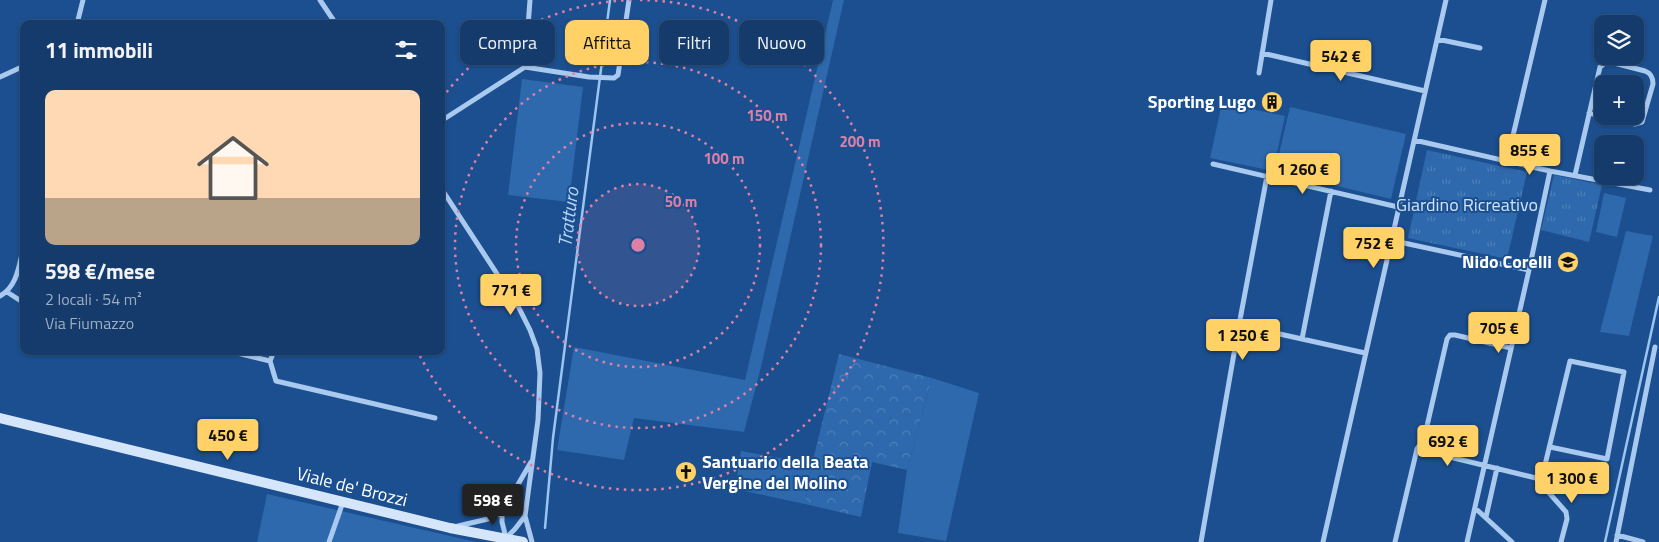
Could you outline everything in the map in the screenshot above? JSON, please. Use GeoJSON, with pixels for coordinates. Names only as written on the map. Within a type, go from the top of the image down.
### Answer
{"type":"FeatureCollection","features":[{"type":"Feature","properties":{"kind":"street"},"geometry":{"type":"LineString","coordinates":[[78,20],[83,0]]}},
{"type":"Feature","properties":{"kind":"street"},"geometry":{"type":"LineString","coordinates":[[320,0],[333,20]]}},
{"type":"Feature","properties":{"kind":"street"},"geometry":{"type":"LineString","coordinates":[[525,66],[530,0]]}},
{"type":"Feature","properties":{"kind":"street"},"geometry":{"type":"LineString","coordinates":[[445,118],[525,66],[589,77],[614,78],[618,75],[629,0]]}},
{"type":"Feature","properties":{"kind":"street"},"geometry":{"type":"LineString","coordinates":[[1258,73],[1271,0]]}},
{"type":"Feature","properties":{"kind":"street"},"geometry":{"type":"LineString","coordinates":[[1323,542],[1446,0]]}},
{"type":"Feature","properties":{"kind":"street"},"geometry":{"type":"LineString","coordinates":[[1508,161],[1545,0]]}},
{"type":"Feature","properties":{"kind":"street"},"geometry":{"type":"LineString","coordinates":[[1437,39],[1480,48]]}},
{"type":"Feature","properties":{"kind":"street"},"geometry":{"type":"LineString","coordinates":[[1262,53],[1425,91]]}},
{"type":"Feature","properties":{"kind":"street"},"geometry":{"type":"LineString","coordinates":[[1597,75],[1602,64],[1610,62],[1650,73],[1653,84],[1644,119]]}},
{"type":"Feature","properties":{"kind":"street"},"geometry":{"type":"LineString","coordinates":[[0,77],[20,68]]}},
{"type":"Feature","properties":{"kind":"street"},"geometry":{"type":"LineString","coordinates":[[1575,175],[1594,89]]}},
{"type":"Feature","properties":{"kind":"street"},"geometry":{"type":"LineString","coordinates":[[1589,113],[1594,114]]}},
{"type":"Feature","properties":{"kind":"street"},"geometry":{"type":"LineString","coordinates":[[1414,140],[1550,171],[1650,190]]}},
{"type":"Feature","properties":{"kind":"street"},"geometry":{"type":"LineString","coordinates":[[1213,164],[1398,207]]}},
{"type":"Feature","properties":{"kind":"street"},"geometry":{"type":"LineString","coordinates":[[1467,542],[1550,171]]}},
{"type":"Feature","properties":{"kind":"street"},"geometry":{"type":"LineString","coordinates":[[1201,542],[1267,176]]}},
{"type":"Feature","properties":{"kind":"street"},"geometry":{"type":"LineString","coordinates":[[1302,339],[1331,191]]}},
{"type":"Feature","properties":{"kind":"street"},"geometry":{"type":"LineString","coordinates":[[445,194],[518,306],[530,330],[537,350],[540,373],[538,420],[525,516],[532,542]]}},
{"type":"Feature","properties":{"kind":"street"},"geometry":{"type":"LineString","coordinates":[[1390,240],[1529,270]]}},
{"type":"Feature","properties":{"kind":"street"},"geometry":{"type":"LineString","coordinates":[[0,296],[7,292],[16,278],[20,262]]}},
{"type":"Feature","properties":{"kind":"street"},"geometry":{"type":"LineString","coordinates":[[7,292],[20,300]]}},
{"type":"Feature","properties":{"kind":"street"},"geometry":{"type":"LineString","coordinates":[[1239,325],[1365,353]]}},
{"type":"Feature","properties":{"kind":"street"},"geometry":{"type":"LineString","coordinates":[[1395,542],[1417,449],[1424,439],[1447,339],[1450,335],[1455,335],[1511,348]]}},
{"type":"Feature","properties":{"kind":"street"},"geometry":{"type":"LineString","coordinates":[[1616,542],[1655,347]]}},
{"type":"Feature","properties":{"kind":"street"},"geometry":{"type":"LineString","coordinates":[[245,355],[270,361]]}},
{"type":"Feature","properties":{"kind":"street"},"geometry":{"type":"LineString","coordinates":[[272,355],[270,361],[276,381],[435,418]]}},
{"type":"Feature","properties":{"kind":"street"},"geometry":{"type":"LineString","coordinates":[[1536,478],[1544,469],[1570,361],[1624,372],[1607,459],[1550,448]]}},
{"type":"Feature","properties":{"kind":"street","name":"Viale de' Brozzi"},"geometry":{"type":"LineString","coordinates":[[0,418],[450,528],[523,542]]}},
{"type":"Feature","properties":{"kind":"street"},"geometry":{"type":"LineString","coordinates":[[1417,449],[1536,478],[1566,512],[1561,542]]}},
{"type":"Feature","properties":{"kind":"street"},"geometry":{"type":"LineString","coordinates":[[450,528],[492,518],[502,512],[534,458]]}},
{"type":"Feature","properties":{"kind":"street"},"geometry":{"type":"LineString","coordinates":[[1486,517],[1498,468]]}},
{"type":"Feature","properties":{"kind":"street"},"geometry":{"type":"LineString","coordinates":[[330,542],[343,502]]}},
{"type":"Feature","properties":{"kind":"street"},"geometry":{"type":"LineString","coordinates":[[1475,508],[1512,542]]}},
{"type":"Feature","properties":{"kind":"street"},"geometry":{"type":"LineString","coordinates":[[502,512],[502,522],[506,538]]}},
{"type":"Feature","properties":{"kind":"street"},"geometry":{"type":"LineString","coordinates":[[506,538],[525,516]]}},
{"type":"Feature","properties":{"kind":"street"},"geometry":{"type":"LineString","coordinates":[[1617,536],[1643,542]]}},
{"type":"Feature","properties":{"kind":"green space"},"geometry":{"type":"Polygon","coordinates":[[[833,0],[844,0],[761,367],[744,432],[634,418],[624,460],[557,450],[574,347],[745,380],[818,65],[824,65],[824,39],[833,0]]]}},
{"type":"Feature","properties":{"kind":"green space"},"geometry":{"type":"Polygon","coordinates":[[[522,79],[583,87],[569,202],[508,195],[522,79]]]}},
{"type":"Feature","properties":{"kind":"green space"},"geometry":{"type":"Polygon","coordinates":[[[1222,103],[1285,116],[1273,171],[1210,158],[1222,103]]]}},
{"type":"Feature","properties":{"kind":"green space"},"geometry":{"type":"Polygon","coordinates":[[[1290,107],[1406,134],[1391,199],[1275,171],[1290,107]]]}},
{"type":"Feature","properties":{"kind":"green space","name":"Giardino Ricreativo"},"geometry":{"type":"Polygon","coordinates":[[[1427,150],[1527,172],[1507,259],[1408,238],[1427,150]]]}},
{"type":"Feature","properties":{"kind":"green space"},"geometry":{"type":"Polygon","coordinates":[[[1554,175],[1594,183],[1594,185],[1602,185],[1589,242],[1541,230],[1554,175]]]}},
{"type":"Feature","properties":{"kind":"green space"},"geometry":{"type":"Polygon","coordinates":[[[1604,193],[1626,198],[1617,237],[1596,232],[1604,193]]]}},
{"type":"Feature","properties":{"kind":"green space"},"geometry":{"type":"Polygon","coordinates":[[[1626,231],[1653,236],[1629,336],[1600,332],[1626,231]]]}},
{"type":"Feature","properties":{"kind":"green space"},"geometry":{"type":"Polygon","coordinates":[[[839,354],[932,378],[907,470],[872,462],[861,517],[805,504],[812,464],[839,354]]]}},
{"type":"Feature","properties":{"kind":"green space"},"geometry":{"type":"Polygon","coordinates":[[[932,378],[979,393],[946,541],[898,533],[907,470],[932,378]]]}},
{"type":"Feature","properties":{"kind":"green space"},"geometry":{"type":"Polygon","coordinates":[[[741,451],[812,464],[805,504],[735,489],[741,451]]]}},
{"type":"Feature","properties":{"kind":"green space"},"geometry":{"type":"Polygon","coordinates":[[[267,494],[476,542],[257,542],[267,494]]]}},
{"type":"Feature","properties":{"kind":"waterway","name":"Tratturo"},"geometry":{"type":"LineString","coordinates":[[545,528],[553,438],[610,0]]}},
{"type":"Feature","properties":{"kind":"waterway"},"geometry":{"type":"LineString","coordinates":[[1605,542],[1659,297]]}},
{"type":"Feature","properties":{"kind":"place","name":"Sporting Lugo"},"geometry":{"type":"Point","coordinates":[1272,102]}},
{"type":"Feature","properties":{"kind":"place","name":"Nido Corelli"},"geometry":{"type":"Point","coordinates":[1568,262]}},
{"type":"Feature","properties":{"kind":"place","name":"Santuario della Beata Vergine del Molino"},"geometry":{"type":"Point","coordinates":[686,472]}}]}
